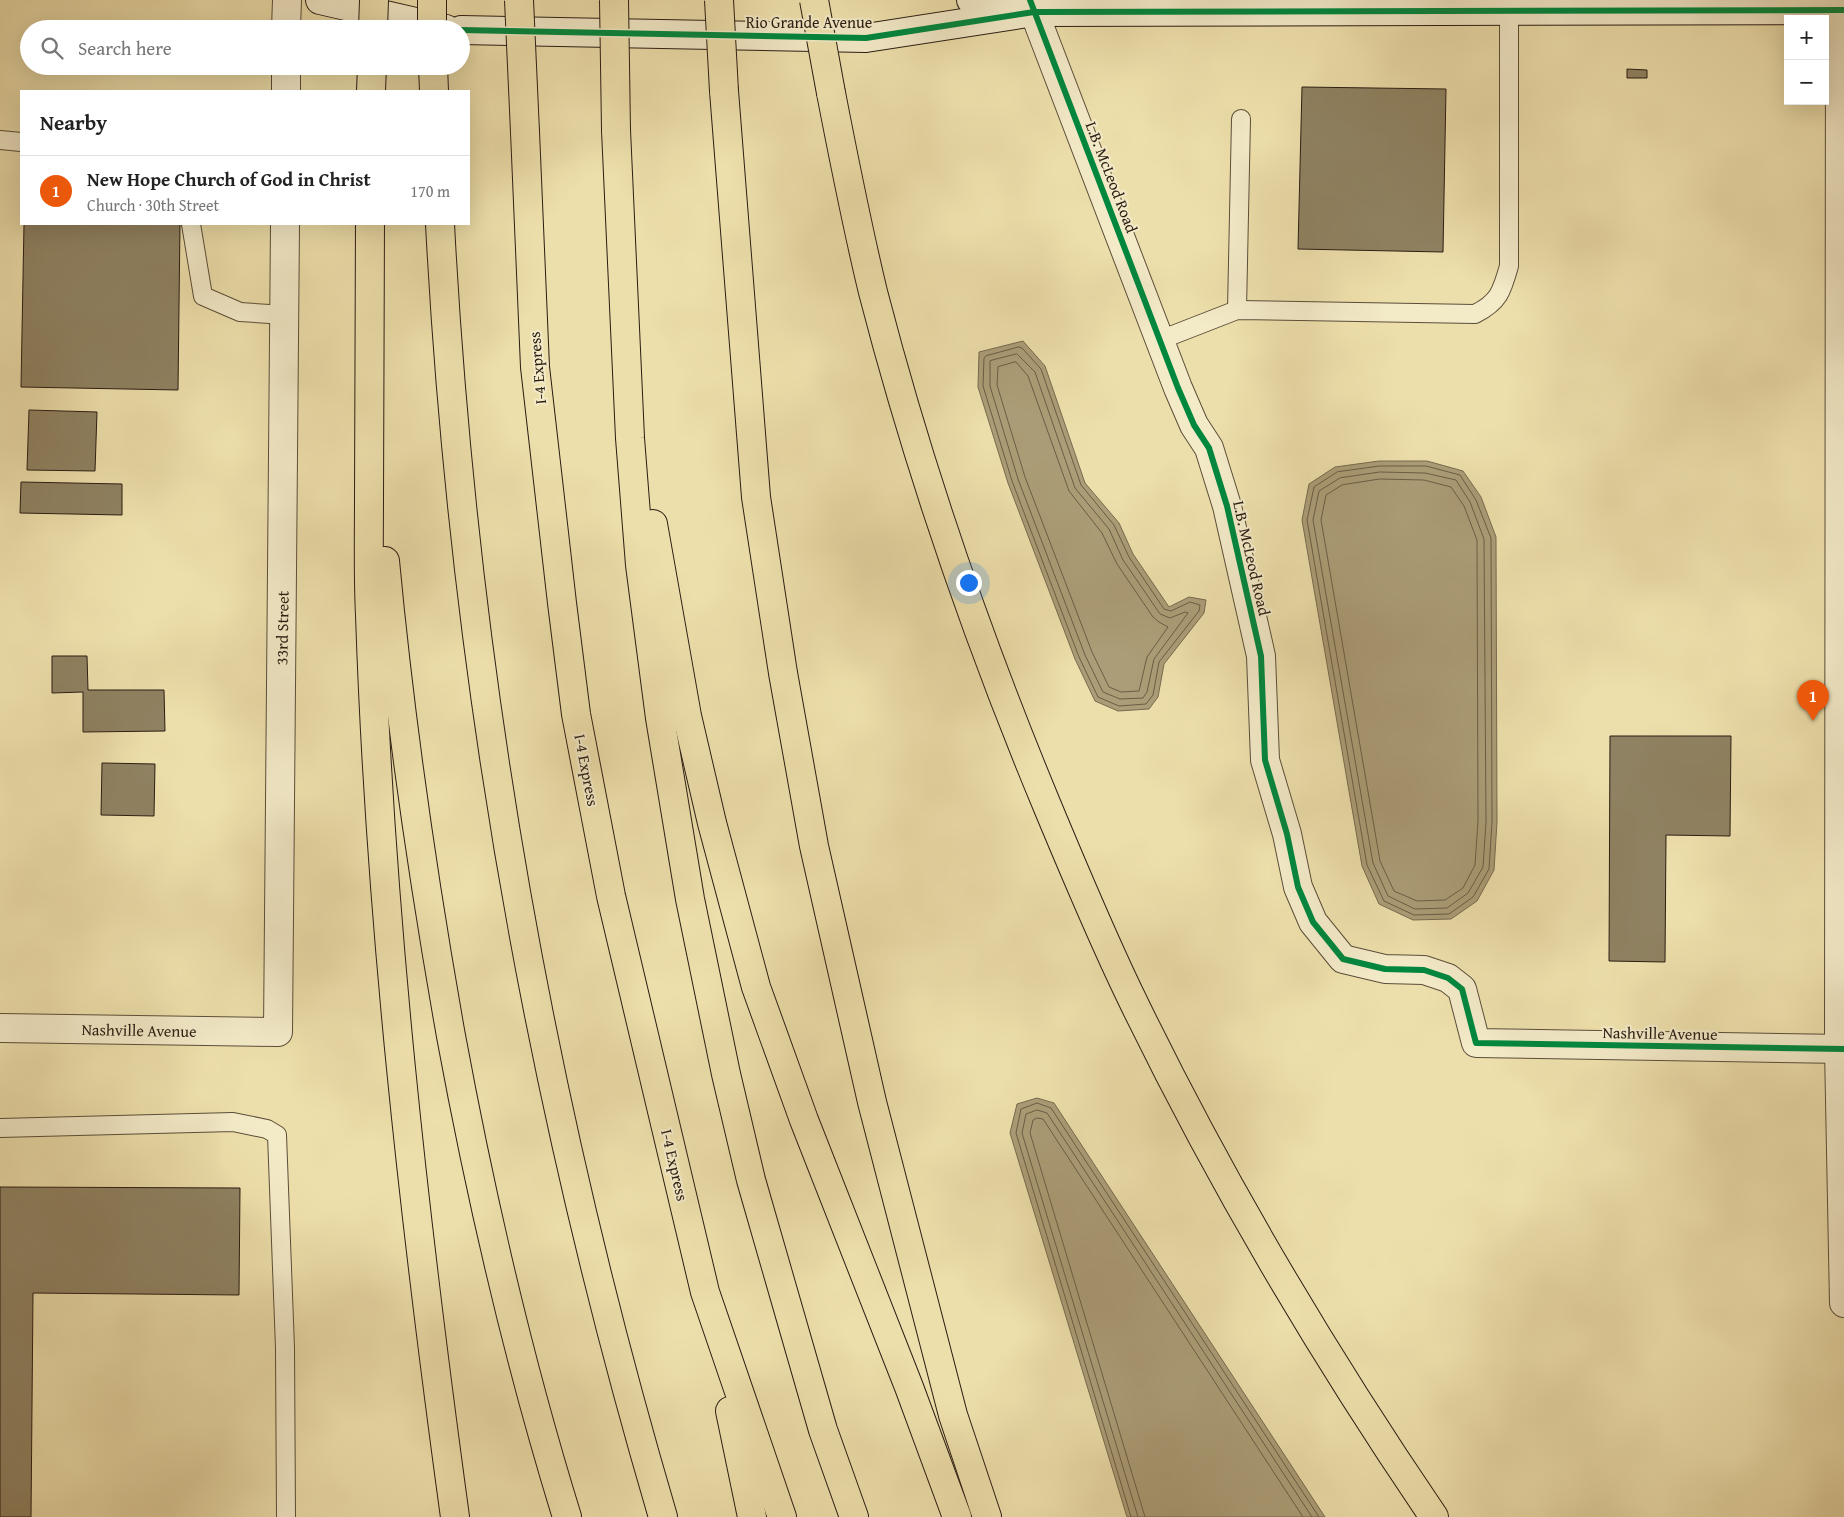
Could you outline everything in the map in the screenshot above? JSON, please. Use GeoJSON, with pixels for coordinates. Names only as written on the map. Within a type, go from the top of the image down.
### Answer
{"type":"FeatureCollection","features":[{"type":"Feature","properties":{"kind":"highway"},"geometry":{"type":"LineString","coordinates":[[373,20],[374,0]]}},
{"type":"Feature","properties":{"kind":"highway"},"geometry":{"type":"LineString","coordinates":[[432,0],[432,20]]}},
{"type":"Feature","properties":{"kind":"highway","name":"I-4 Express"},"geometry":{"type":"LineString","coordinates":[[519,0],[536,367],[576,714],[611,896],[705,1292],[782,1517]]}},
{"type":"Feature","properties":{"kind":"highway"},"geometry":{"type":"LineString","coordinates":[[614,0],[616,130],[630,438],[640,565],[660,718],[690,899],[726,1074],[751,1180],[823,1430],[854,1517]]}},
{"type":"Feature","properties":{"kind":"highway"},"geometry":{"type":"LineString","coordinates":[[719,0],[724,91],[756,497],[783,673],[814,846],[872,1102],[953,1415],[988,1517]]}},
{"type":"Feature","properties":{"kind":"highway"},"geometry":{"type":"LineString","coordinates":[[814,0],[831,93],[873,290],[906,412],[974,619],[1025,753],[1071,865],[1132,1000],[1201,1134],[1320,1342],[1434,1517]]}},
{"type":"Feature","properties":{"kind":"highway"},"geometry":{"type":"LineString","coordinates":[[433,75],[434,90]]}},
{"type":"Feature","properties":{"kind":"highway"},"geometry":{"type":"LineString","coordinates":[[370,225],[370,614],[381,823],[398,1045],[413,1192],[455,1517]]}},
{"type":"Feature","properties":{"kind":"highway"},"geometry":{"type":"LineString","coordinates":[[440,225],[444,307],[466,534],[488,719],[516,890],[551,1079],[591,1254],[609,1326],[663,1517]]}},
{"type":"Feature","properties":{"kind":"highway"},"geometry":{"type":"LineString","coordinates":[[624,307],[639,434],[658,557],[688,716],[712,823],[756,987],[804,1120],[909,1387],[957,1517]]}},
{"type":"Feature","properties":{"kind":"highway"},"geometry":{"type":"LineString","coordinates":[[369,380],[399,692],[436,950],[478,1172],[499,1267],[523,1362],[567,1517]]}},
{"type":"Feature","properties":{"kind":"highway"},"geometry":{"type":"LineString","coordinates":[[705,1292],[752,1517]]}},
{"type":"Feature","properties":{"kind":"street"},"geometry":{"type":"LineString","coordinates":[[286,20],[287,0]]}},
{"type":"Feature","properties":{"kind":"street"},"geometry":{"type":"LineString","coordinates":[[320,0],[407,20]]}},
{"type":"Feature","properties":{"kind":"street","name":"Rio Grande Avenue"},"geometry":{"type":"LineString","coordinates":[[971,0],[1032,6],[1470,5],[1509,11],[1842,10]]}},
{"type":"Feature","properties":{"kind":"street","name":"Rio Grande Avenue"},"geometry":{"type":"LineString","coordinates":[[470,30],[866,38],[1032,6]]}},
{"type":"Feature","properties":{"kind":"street","name":"L.B. McLeod Road"},"geometry":{"type":"LineString","coordinates":[[1032,6],[1194,425],[1209,448],[1227,506],[1261,656],[1265,760],[1286,834],[1298,886],[1309,913],[1313,922],[1343,959],[1385,969],[1424,970],[1448,978],[1462,990],[1476,1043]]}},
{"type":"Feature","properties":{"kind":"street"},"geometry":{"type":"LineString","coordinates":[[1842,10],[1841,1049],[1844,1303]]}},
{"type":"Feature","properties":{"kind":"street"},"geometry":{"type":"LineString","coordinates":[[286,75],[286,90]]}},
{"type":"Feature","properties":{"kind":"street","name":"33rd Street"},"geometry":{"type":"LineString","coordinates":[[278,1032],[285,225]]}},
{"type":"Feature","properties":{"kind":"street","name":"Nashville Avenue"},"geometry":{"type":"LineString","coordinates":[[0,1028],[278,1032]]}},
{"type":"Feature","properties":{"kind":"street","name":"Nashville Avenue"},"geometry":{"type":"LineString","coordinates":[[1476,1043],[1841,1049]]}},
{"type":"Feature","properties":{"kind":"lane"},"geometry":{"type":"LineString","coordinates":[[1160,340],[1237,310],[1475,314],[1489,307],[1502,292],[1509,266],[1509,11]]}},
{"type":"Feature","properties":{"kind":"lane"},"geometry":{"type":"LineString","coordinates":[[1237,310],[1241,119]]}},
{"type":"Feature","properties":{"kind":"lane"},"geometry":{"type":"LineString","coordinates":[[0,140],[20,142]]}},
{"type":"Feature","properties":{"kind":"lane"},"geometry":{"type":"LineString","coordinates":[[191,225],[203,296],[240,312],[285,315]]}},
{"type":"Feature","properties":{"kind":"lane"},"geometry":{"type":"LineString","coordinates":[[0,1128],[233,1122],[267,1129],[277,1135],[285,1348],[286,1517]]}},
{"type":"Feature","properties":{"kind":"water"},"geometry":{"type":"Polygon","coordinates":[[[1023,341],[1045,366],[1085,483],[1119,523],[1133,554],[1169,607],[1189,597],[1206,600],[1204,613],[1164,664],[1158,697],[1149,709],[1118,711],[1095,701],[1075,659],[1008,483],[978,387],[979,352],[1023,341]]]}},
{"type":"Feature","properties":{"kind":"water"},"geometry":{"type":"Polygon","coordinates":[[[1379,461],[1427,461],[1463,471],[1481,497],[1496,537],[1497,822],[1494,870],[1477,901],[1451,919],[1413,920],[1379,904],[1362,866],[1302,520],[1309,484],[1335,467],[1379,461]]]}},
{"type":"Feature","properties":{"kind":"water"},"geometry":{"type":"Polygon","coordinates":[[[1037,1098],[1054,1103],[1325,1517],[1127,1517],[1010,1133],[1017,1104],[1037,1098]]]}},
{"type":"Feature","properties":{"kind":"building"},"geometry":{"type":"Polygon","coordinates":[[[1627,69],[1647,70],[1647,78],[1627,78],[1627,69]]]}},
{"type":"Feature","properties":{"kind":"building"},"geometry":{"type":"Polygon","coordinates":[[[1302,87],[1446,89],[1443,252],[1298,249],[1302,87]]]}},
{"type":"Feature","properties":{"kind":"building"},"geometry":{"type":"Polygon","coordinates":[[[24,225],[180,225],[178,390],[21,387],[24,225]]]}},
{"type":"Feature","properties":{"kind":"building"},"geometry":{"type":"Polygon","coordinates":[[[29,410],[97,412],[95,471],[27,470],[29,410]]]}},
{"type":"Feature","properties":{"kind":"building"},"geometry":{"type":"Polygon","coordinates":[[[21,482],[122,484],[122,515],[20,513],[21,482]]]}},
{"type":"Feature","properties":{"kind":"building"},"geometry":{"type":"Polygon","coordinates":[[[52,656],[87,656],[88,690],[164,690],[165,731],[83,732],[83,692],[52,693],[52,656]]]}},
{"type":"Feature","properties":{"kind":"building"},"geometry":{"type":"Polygon","coordinates":[[[1610,736],[1731,736],[1730,836],[1666,835],[1665,962],[1609,961],[1610,736]]]}},
{"type":"Feature","properties":{"kind":"building"},"geometry":{"type":"Polygon","coordinates":[[[102,763],[155,764],[154,816],[101,815],[102,763]]]}},
{"type":"Feature","properties":{"kind":"building"},"geometry":{"type":"Polygon","coordinates":[[[0,1187],[240,1188],[239,1295],[33,1293],[31,1517],[0,1517],[0,1187]]]}},
{"type":"Feature","properties":{"kind":"cycle path"},"geometry":{"type":"LineString","coordinates":[[1030,0],[1178,388],[1194,425],[1209,448],[1227,506],[1261,656],[1265,760],[1287,834],[1298,887],[1313,922],[1343,959],[1385,969],[1424,970],[1448,978],[1462,989],[1476,1043],[1844,1049]]}},
{"type":"Feature","properties":{"kind":"cycle path"},"geometry":{"type":"LineString","coordinates":[[470,30],[866,38],[1034,12],[1844,10]]}},
{"type":"Feature","properties":{"kind":"place","name":"New Hope Church of God in Christ"},"geometry":{"type":"Point","coordinates":[1813,721]}}]}
